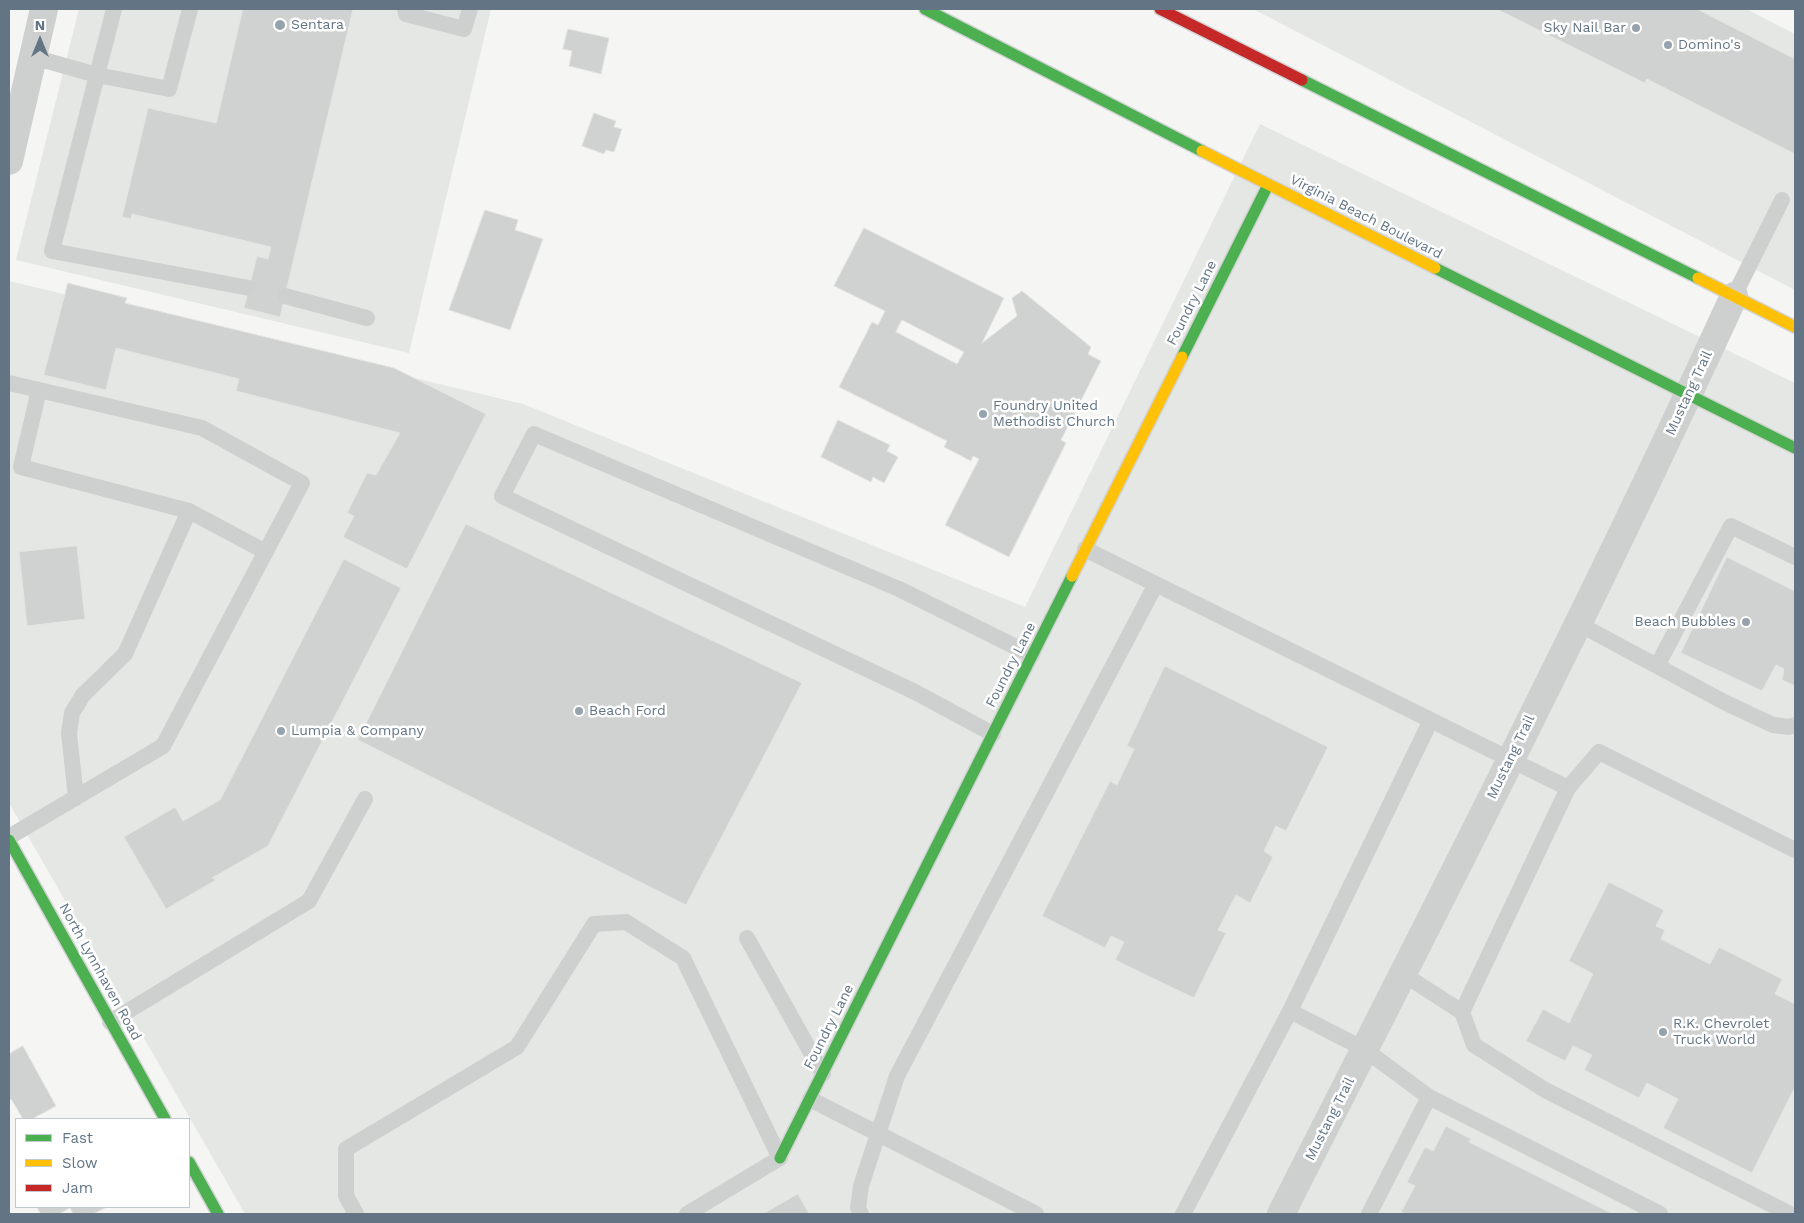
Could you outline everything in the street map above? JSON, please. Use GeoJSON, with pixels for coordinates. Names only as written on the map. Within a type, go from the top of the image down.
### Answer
{"type":"FeatureCollection","features":[{"type":"Feature","properties":{"kind":"main road","name":"Virginia Beach Boulevard"},"geometry":{"type":"LineString","coordinates":[[925,9],[1268,185],[1795,448]]}},
{"type":"Feature","properties":{"kind":"main road"},"geometry":{"type":"LineString","coordinates":[[1160,9],[1795,327]]}},
{"type":"Feature","properties":{"kind":"main road","name":"Foundry Lane"},"geometry":{"type":"LineString","coordinates":[[780,1158],[1268,185]]}},
{"type":"Feature","properties":{"kind":"main road","name":"North Lynnhaven Road"},"geometry":{"type":"LineString","coordinates":[[9,839],[164,1118]]}},
{"type":"Feature","properties":{"kind":"main road"},"geometry":{"type":"LineString","coordinates":[[190,1164],[218,1214]]}},
{"type":"Feature","properties":{"kind":"street"},"geometry":{"type":"LineString","coordinates":[[9,161],[44,9]]}},
{"type":"Feature","properties":{"kind":"street","name":"Mustang Trail"},"geometry":{"type":"LineString","coordinates":[[1282,1214],[1510,760],[1689,395],[1734,296]]}},
{"type":"Feature","properties":{"kind":"lane"},"geometry":{"type":"LineString","coordinates":[[114,9],[52,251],[249,288]]}},
{"type":"Feature","properties":{"kind":"lane"},"geometry":{"type":"LineString","coordinates":[[33,57],[97,75],[169,89],[190,9]]}},
{"type":"Feature","properties":{"kind":"lane"},"geometry":{"type":"LineString","coordinates":[[408,10],[464,29],[470,9]]}},
{"type":"Feature","properties":{"kind":"lane"},"geometry":{"type":"LineString","coordinates":[[1734,296],[1782,200]]}},
{"type":"Feature","properties":{"kind":"lane"},"geometry":{"type":"LineString","coordinates":[[285,296],[367,318]]}},
{"type":"Feature","properties":{"kind":"lane"},"geometry":{"type":"LineString","coordinates":[[9,383],[202,428],[302,483],[163,746],[9,839]]}},
{"type":"Feature","properties":{"kind":"lane"},"geometry":{"type":"LineString","coordinates":[[39,390],[21,467],[189,511],[266,552]]}},
{"type":"Feature","properties":{"kind":"lane"},"geometry":{"type":"LineString","coordinates":[[993,734],[915,692],[502,496],[534,434],[899,589],[1032,656]]}},
{"type":"Feature","properties":{"kind":"lane"},"geometry":{"type":"LineString","coordinates":[[76,798],[69,733],[72,713],[83,695],[126,654],[189,511]]}},
{"type":"Feature","properties":{"kind":"lane"},"geometry":{"type":"LineString","coordinates":[[1657,666],[1731,526],[1795,557]]}},
{"type":"Feature","properties":{"kind":"lane"},"geometry":{"type":"LineString","coordinates":[[1085,549],[1568,788]]}},
{"type":"Feature","properties":{"kind":"lane"},"geometry":{"type":"LineString","coordinates":[[859,1211],[861,1186],[897,1076],[1156,584]]}},
{"type":"Feature","properties":{"kind":"lane"},"geometry":{"type":"LineString","coordinates":[[1577,623],[1726,703],[1773,725],[1789,727],[1795,725]]}},
{"type":"Feature","properties":{"kind":"lane"},"geometry":{"type":"LineString","coordinates":[[1183,1214],[1290,1011],[1431,720]]}},
{"type":"Feature","properties":{"kind":"lane"},"geometry":{"type":"LineString","coordinates":[[1462,1012],[1568,788],[1599,752],[1795,850]]}},
{"type":"Feature","properties":{"kind":"lane"},"geometry":{"type":"LineString","coordinates":[[110,1022],[309,901],[365,799]]}},
{"type":"Feature","properties":{"kind":"lane"},"geometry":{"type":"LineString","coordinates":[[356,1214],[346,1196],[346,1149],[517,1047],[594,924],[626,922],[682,958],[780,1158],[688,1214]]}},
{"type":"Feature","properties":{"kind":"lane"},"geometry":{"type":"LineString","coordinates":[[747,938],[822,1074]]}},
{"type":"Feature","properties":{"kind":"lane"},"geometry":{"type":"LineString","coordinates":[[1403,974],[1462,1012],[1474,1045],[1545,1090],[1790,1214]]}},
{"type":"Feature","properties":{"kind":"lane"},"geometry":{"type":"LineString","coordinates":[[1290,1011],[1364,1049],[1429,1097],[1660,1214]]}},
{"type":"Feature","properties":{"kind":"lane"},"geometry":{"type":"LineString","coordinates":[[1369,1214],[1429,1097]]}},
{"type":"Feature","properties":{"kind":"lane"},"geometry":{"type":"LineString","coordinates":[[810,1099],[1036,1214]]}},
{"type":"Feature","properties":{"kind":"shaded area"},"geometry":{"type":"Polygon","coordinates":[[[79,9],[491,9],[409,353],[16,260],[79,9]]]}},
{"type":"Feature","properties":{"kind":"shaded area"},"geometry":{"type":"Polygon","coordinates":[[[1253,9],[1746,9],[1795,34],[1795,290],[1253,9]]]}},
{"type":"Feature","properties":{"kind":"shaded area"},"geometry":{"type":"Polygon","coordinates":[[[1260,124],[1795,383],[1795,1214],[245,1214],[9,803],[9,281],[523,404],[1025,607],[1260,124]]]}},
{"type":"Feature","properties":{"kind":"building"},"geometry":{"type":"Polygon","coordinates":[[[243,9],[353,9],[280,317],[244,308],[257,256],[268,259],[271,247],[132,214],[131,219],[122,217],[148,108],[216,123],[243,9]]]}},
{"type":"Feature","properties":{"kind":"building"},"geometry":{"type":"Polygon","coordinates":[[[1497,9],[1697,9],[1795,59],[1795,154],[1647,79],[1645,83],[1497,9]]]}},
{"type":"Feature","properties":{"kind":"building"},"geometry":{"type":"Polygon","coordinates":[[[568,29],[609,38],[601,74],[569,66],[572,51],[563,49],[568,29]]]}},
{"type":"Feature","properties":{"kind":"building"},"geometry":{"type":"Polygon","coordinates":[[[594,113],[616,121],[614,127],[622,129],[614,152],[606,150],[604,154],[582,146],[594,113]]]}},
{"type":"Feature","properties":{"kind":"building"},"geometry":{"type":"Polygon","coordinates":[[[485,210],[518,220],[515,230],[543,239],[510,330],[449,310],[485,210]]]}},
{"type":"Feature","properties":{"kind":"building","name":"Foundry United Methodist Church"},"geometry":{"type":"Polygon","coordinates":[[[864,228],[1004,298],[982,343],[1017,316],[1012,298],[1022,291],[1091,347],[1088,354],[1101,361],[1061,440],[1066,443],[1009,557],[945,525],[979,459],[973,456],[971,461],[944,447],[947,441],[839,387],[872,322],[878,325],[885,311],[834,286],[864,228]],[[902,320],[896,332],[957,364],[964,352],[902,320]]]}},
{"type":"Feature","properties":{"kind":"building"},"geometry":{"type":"Polygon","coordinates":[[[68,283],[127,298],[125,303],[394,368],[486,414],[407,569],[343,537],[354,516],[347,513],[367,473],[376,475],[400,433],[236,391],[239,379],[116,348],[106,390],[44,375],[68,283]]]}},
{"type":"Feature","properties":{"kind":"building"},"geometry":{"type":"Polygon","coordinates":[[[838,420],[890,445],[887,451],[898,457],[884,483],[873,477],[871,482],[821,457],[838,420]]]}},
{"type":"Feature","properties":{"kind":"building","name":"Beach Ford"},"geometry":{"type":"Polygon","coordinates":[[[466,524],[802,683],[686,905],[358,740],[466,524]]]}},
{"type":"Feature","properties":{"kind":"building"},"geometry":{"type":"Polygon","coordinates":[[[77,546],[85,619],[27,626],[19,552],[77,546]]]}},
{"type":"Feature","properties":{"kind":"building","name":"Beach Bubbles"},"geometry":{"type":"Polygon","coordinates":[[[1727,557],[1795,591],[1795,686],[1782,680],[1784,669],[1776,665],[1762,691],[1681,653],[1727,557]]]}},
{"type":"Feature","properties":{"kind":"building"},"geometry":{"type":"Polygon","coordinates":[[[344,559],[401,588],[268,846],[212,878],[216,880],[166,909],[124,837],[175,807],[183,821],[220,800],[344,559]]]}},
{"type":"Feature","properties":{"kind":"building"},"geometry":{"type":"Polygon","coordinates":[[[1165,666],[1328,747],[1286,831],[1276,826],[1264,851],[1273,857],[1250,903],[1236,895],[1218,930],[1226,933],[1194,998],[1115,960],[1124,942],[1111,936],[1105,948],[1042,916],[1110,781],[1117,785],[1134,749],[1127,746],[1165,666]]]}},
{"type":"Feature","properties":{"kind":"building","name":"R.K. Chevrolet Truck World"},"geometry":{"type":"Polygon","coordinates":[[[1609,882],[1664,910],[1656,926],[1665,930],[1661,939],[1710,964],[1719,947],[1782,979],[1775,994],[1795,1004],[1795,1087],[1752,1173],[1663,1128],[1678,1099],[1647,1083],[1639,1098],[1584,1070],[1592,1055],[1573,1046],[1565,1061],[1526,1041],[1543,1009],[1569,1023],[1593,974],[1569,961],[1609,882]]]}},
{"type":"Feature","properties":{"kind":"building"},"geometry":{"type":"Polygon","coordinates":[[[23,1046],[56,1106],[34,1118],[22,1118],[11,1099],[9,1101],[9,1054],[23,1046]]]}},
{"type":"Feature","properties":{"kind":"building"},"geometry":{"type":"Polygon","coordinates":[[[1446,1126],[1471,1139],[1469,1142],[1613,1214],[1405,1214],[1401,1212],[1415,1186],[1407,1182],[1425,1147],[1433,1151],[1446,1126]]]}},
{"type":"Feature","properties":{"kind":"building"},"geometry":{"type":"Polygon","coordinates":[[[798,1194],[809,1214],[763,1214],[798,1194]]]}},
{"type":"Feature","properties":{"kind":"building"},"geometry":{"type":"Polygon","coordinates":[[[38,1208],[70,1208],[59,1214],[41,1214],[38,1208]]]}},
{"type":"Feature","properties":{"kind":"building"},"geometry":{"type":"Polygon","coordinates":[[[70,1208],[105,1208],[93,1214],[73,1214],[70,1208]]]}},
{"type":"Feature","properties":{"kind":"traffic: fast"},"geometry":{"type":"LineString","coordinates":[[925,9],[1202,151]]}},
{"type":"Feature","properties":{"kind":"traffic: fast"},"geometry":{"type":"LineString","coordinates":[[1302,80],[1698,278]]}},
{"type":"Feature","properties":{"kind":"traffic: fast"},"geometry":{"type":"LineString","coordinates":[[1182,357],[1268,185]]}},
{"type":"Feature","properties":{"kind":"traffic: fast"},"geometry":{"type":"LineString","coordinates":[[1435,268],[1795,448]]}},
{"type":"Feature","properties":{"kind":"traffic: fast"},"geometry":{"type":"LineString","coordinates":[[780,1158],[1072,576]]}},
{"type":"Feature","properties":{"kind":"traffic: fast"},"geometry":{"type":"LineString","coordinates":[[9,840],[164,1118]]}},
{"type":"Feature","properties":{"kind":"traffic: fast"},"geometry":{"type":"LineString","coordinates":[[190,1164],[218,1214]]}},
{"type":"Feature","properties":{"kind":"traffic: slow"},"geometry":{"type":"LineString","coordinates":[[1202,151],[1435,268]]}},
{"type":"Feature","properties":{"kind":"traffic: slow"},"geometry":{"type":"LineString","coordinates":[[1698,278],[1795,327]]}},
{"type":"Feature","properties":{"kind":"traffic: slow"},"geometry":{"type":"LineString","coordinates":[[1072,576],[1182,357]]}},
{"type":"Feature","properties":{"kind":"traffic: jam"},"geometry":{"type":"LineString","coordinates":[[1160,9],[1302,80]]}},
{"type":"Feature","properties":{"kind":"place","name":"Sentara"},"geometry":{"type":"Point","coordinates":[280,25]}},
{"type":"Feature","properties":{"kind":"place","name":"Sky Nail Bar"},"geometry":{"type":"Point","coordinates":[1636,28]}},
{"type":"Feature","properties":{"kind":"place","name":"Domino's"},"geometry":{"type":"Point","coordinates":[1668,45]}},
{"type":"Feature","properties":{"kind":"place","name":"Foundry United Methodist Church"},"geometry":{"type":"Point","coordinates":[983,414]}},
{"type":"Feature","properties":{"kind":"place","name":"Beach Bubbles"},"geometry":{"type":"Point","coordinates":[1746,622]}},
{"type":"Feature","properties":{"kind":"place","name":"Beach Ford"},"geometry":{"type":"Point","coordinates":[579,711]}},
{"type":"Feature","properties":{"kind":"place","name":"Lumpia & Company"},"geometry":{"type":"Point","coordinates":[281,731]}},
{"type":"Feature","properties":{"kind":"place","name":"R.K. Chevrolet Truck World"},"geometry":{"type":"Point","coordinates":[1663,1032]}}]}
